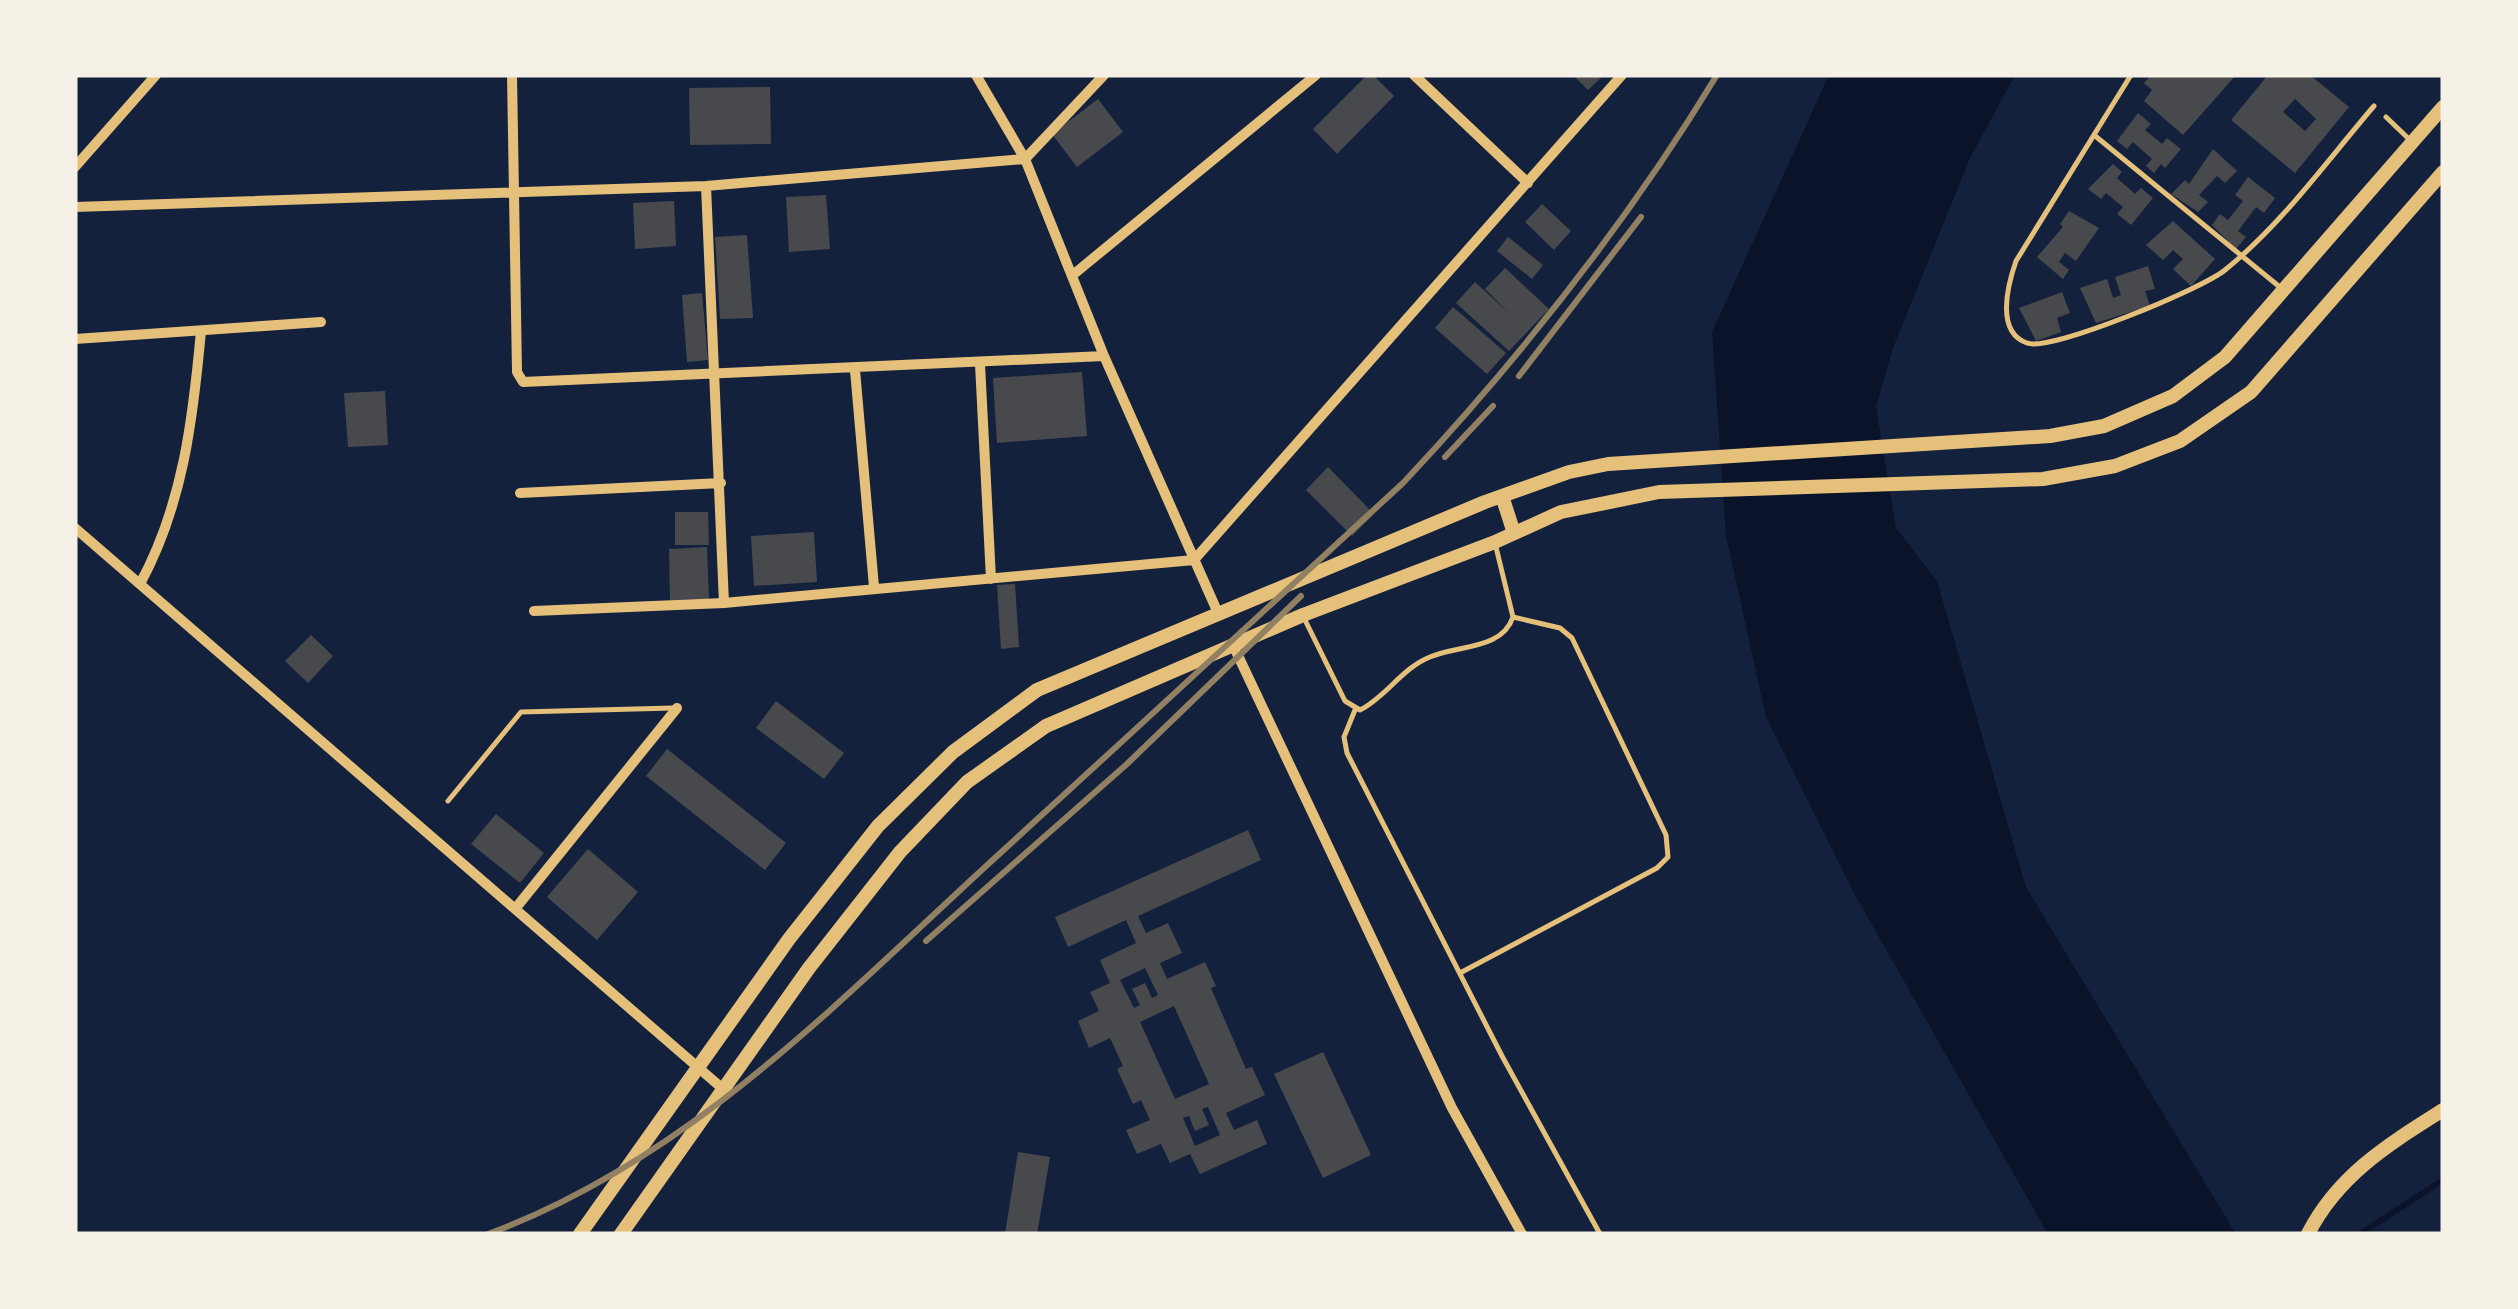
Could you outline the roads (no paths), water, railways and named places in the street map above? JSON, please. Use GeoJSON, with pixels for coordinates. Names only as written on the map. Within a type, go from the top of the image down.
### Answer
{"type":"FeatureCollection","features":[{"type":"Feature","properties":{"kind":"street"},"geometry":{"type":"LineString","coordinates":[[75,167],[156,75]]}},
{"type":"Feature","properties":{"kind":"street"},"geometry":{"type":"LineString","coordinates":[[512,75],[518,372],[522,382],[1104,356]]}},
{"type":"Feature","properties":{"kind":"street"},"geometry":{"type":"LineString","coordinates":[[976,75],[1024,160],[1074,274],[1104,356],[1218,613]]}},
{"type":"Feature","properties":{"kind":"street"},"geometry":{"type":"LineString","coordinates":[[75,208],[706,186],[1024,160],[1104,75]]}},
{"type":"Feature","properties":{"kind":"street"},"geometry":{"type":"LineString","coordinates":[[1074,274],[1316,75]]}},
{"type":"Feature","properties":{"kind":"street"},"geometry":{"type":"LineString","coordinates":[[1414,75],[1528,183]]}},
{"type":"Feature","properties":{"kind":"street"},"geometry":{"type":"LineString","coordinates":[[534,611],[724,602],[1194,560],[1622,75]]}},
{"type":"Feature","properties":{"kind":"street"},"geometry":{"type":"LineString","coordinates":[[580,1234],[878,826],[952,752],[1036,690],[1502,496],[1569,472],[1907,442],[2050,436],[2104,426],[2173,396],[2225,357],[2443,107]]}},
{"type":"Feature","properties":{"kind":"street"},"geometry":{"type":"LineString","coordinates":[[621,1234],[809,968],[900,852],[968,782],[1046,726],[1303,615],[1495,542],[1561,512],[1659,492],[2044,479],[2115,466],[2180,441],[2251,392],[2443,172]]}},
{"type":"Feature","properties":{"kind":"street"},"geometry":{"type":"LineString","coordinates":[[706,186],[724,602]]}},
{"type":"Feature","properties":{"kind":"street"},"geometry":{"type":"LineString","coordinates":[[75,339],[321,322]]}},
{"type":"Feature","properties":{"kind":"street"},"geometry":{"type":"LineString","coordinates":[[140,584],[164,538],[175,502],[196,392],[201,331]]}},
{"type":"Feature","properties":{"kind":"street"},"geometry":{"type":"LineString","coordinates":[[980,364],[991,578]]}},
{"type":"Feature","properties":{"kind":"street"},"geometry":{"type":"LineString","coordinates":[[855,370],[874,586]]}},
{"type":"Feature","properties":{"kind":"street"},"geometry":{"type":"LineString","coordinates":[[520,493],[720,483]]}},
{"type":"Feature","properties":{"kind":"street"},"geometry":{"type":"LineString","coordinates":[[1502,496],[1514,533]]}},
{"type":"Feature","properties":{"kind":"street"},"geometry":{"type":"LineString","coordinates":[[75,528],[723,1089]]}},
{"type":"Feature","properties":{"kind":"street"},"geometry":{"type":"LineString","coordinates":[[1233,645],[1452,1108],[1522,1234]]}},
{"type":"Feature","properties":{"kind":"street"},"geometry":{"type":"LineString","coordinates":[[515,910],[678,708]]}},
{"type":"Feature","properties":{"kind":"street"},"geometry":{"type":"LineString","coordinates":[[2308,1234],[2325,1205],[2364,1162],[2443,1110]]}},
{"type":"Feature","properties":{"kind":"lane"},"geometry":{"type":"LineString","coordinates":[[2131,75],[2016,261],[2007,287],[2007,312],[2014,334],[2022,342],[2047,343],[2160,304],[2220,274],[2242,256],[2374,106]]}},
{"type":"Feature","properties":{"kind":"lane"},"geometry":{"type":"LineString","coordinates":[[2386,118],[2412,142]]}},
{"type":"Feature","properties":{"kind":"lane"},"geometry":{"type":"LineString","coordinates":[[2094,135],[2284,290]]}},
{"type":"Feature","properties":{"kind":"lane"},"geometry":{"type":"LineString","coordinates":[[1354,710],[1365,708],[1420,661],[1503,635],[1513,617],[1495,542]]}},
{"type":"Feature","properties":{"kind":"lane"},"geometry":{"type":"LineString","coordinates":[[1303,615],[1354,710]]}},
{"type":"Feature","properties":{"kind":"lane"},"geometry":{"type":"LineString","coordinates":[[1460,974],[1657,868],[1668,857],[1666,835],[1572,638],[1560,628],[1513,617]]}},
{"type":"Feature","properties":{"kind":"lane"},"geometry":{"type":"LineString","coordinates":[[448,800],[521,712],[678,708]]}},
{"type":"Feature","properties":{"kind":"lane"},"geometry":{"type":"LineString","coordinates":[[1354,710],[1344,737],[1347,754],[1600,1234]]}},
{"type":"Feature","properties":{"kind":"water"},"geometry":{"type":"Polygon","coordinates":[[[1829,75],[2015,75],[1970,158],[1893,348],[1876,407],[1896,528],[1937,581],[2026,887],[2236,1234],[2048,1234],[1855,895],[1766,717],[1726,536],[1712,332],[1829,75]]]}},
{"type":"Feature","properties":{"kind":"waterway"},"geometry":{"type":"LineString","coordinates":[[2360,1234],[2443,1180]]}},
{"type":"Feature","properties":{"kind":"railway"},"geometry":{"type":"LineString","coordinates":[[488,1234],[560,1203],[627,1166],[753,1076],[870,974],[1403,483],[1489,387],[1570,287],[1647,183],[1717,75]]}},
{"type":"Feature","properties":{"kind":"railway"},"geometry":{"type":"LineString","coordinates":[[1519,376],[1641,217]]}},
{"type":"Feature","properties":{"kind":"railway"},"geometry":{"type":"LineString","coordinates":[[1445,457],[1493,406]]}},
{"type":"Feature","properties":{"kind":"railway"},"geometry":{"type":"LineString","coordinates":[[926,941],[1127,764],[1301,596]]}}]}
